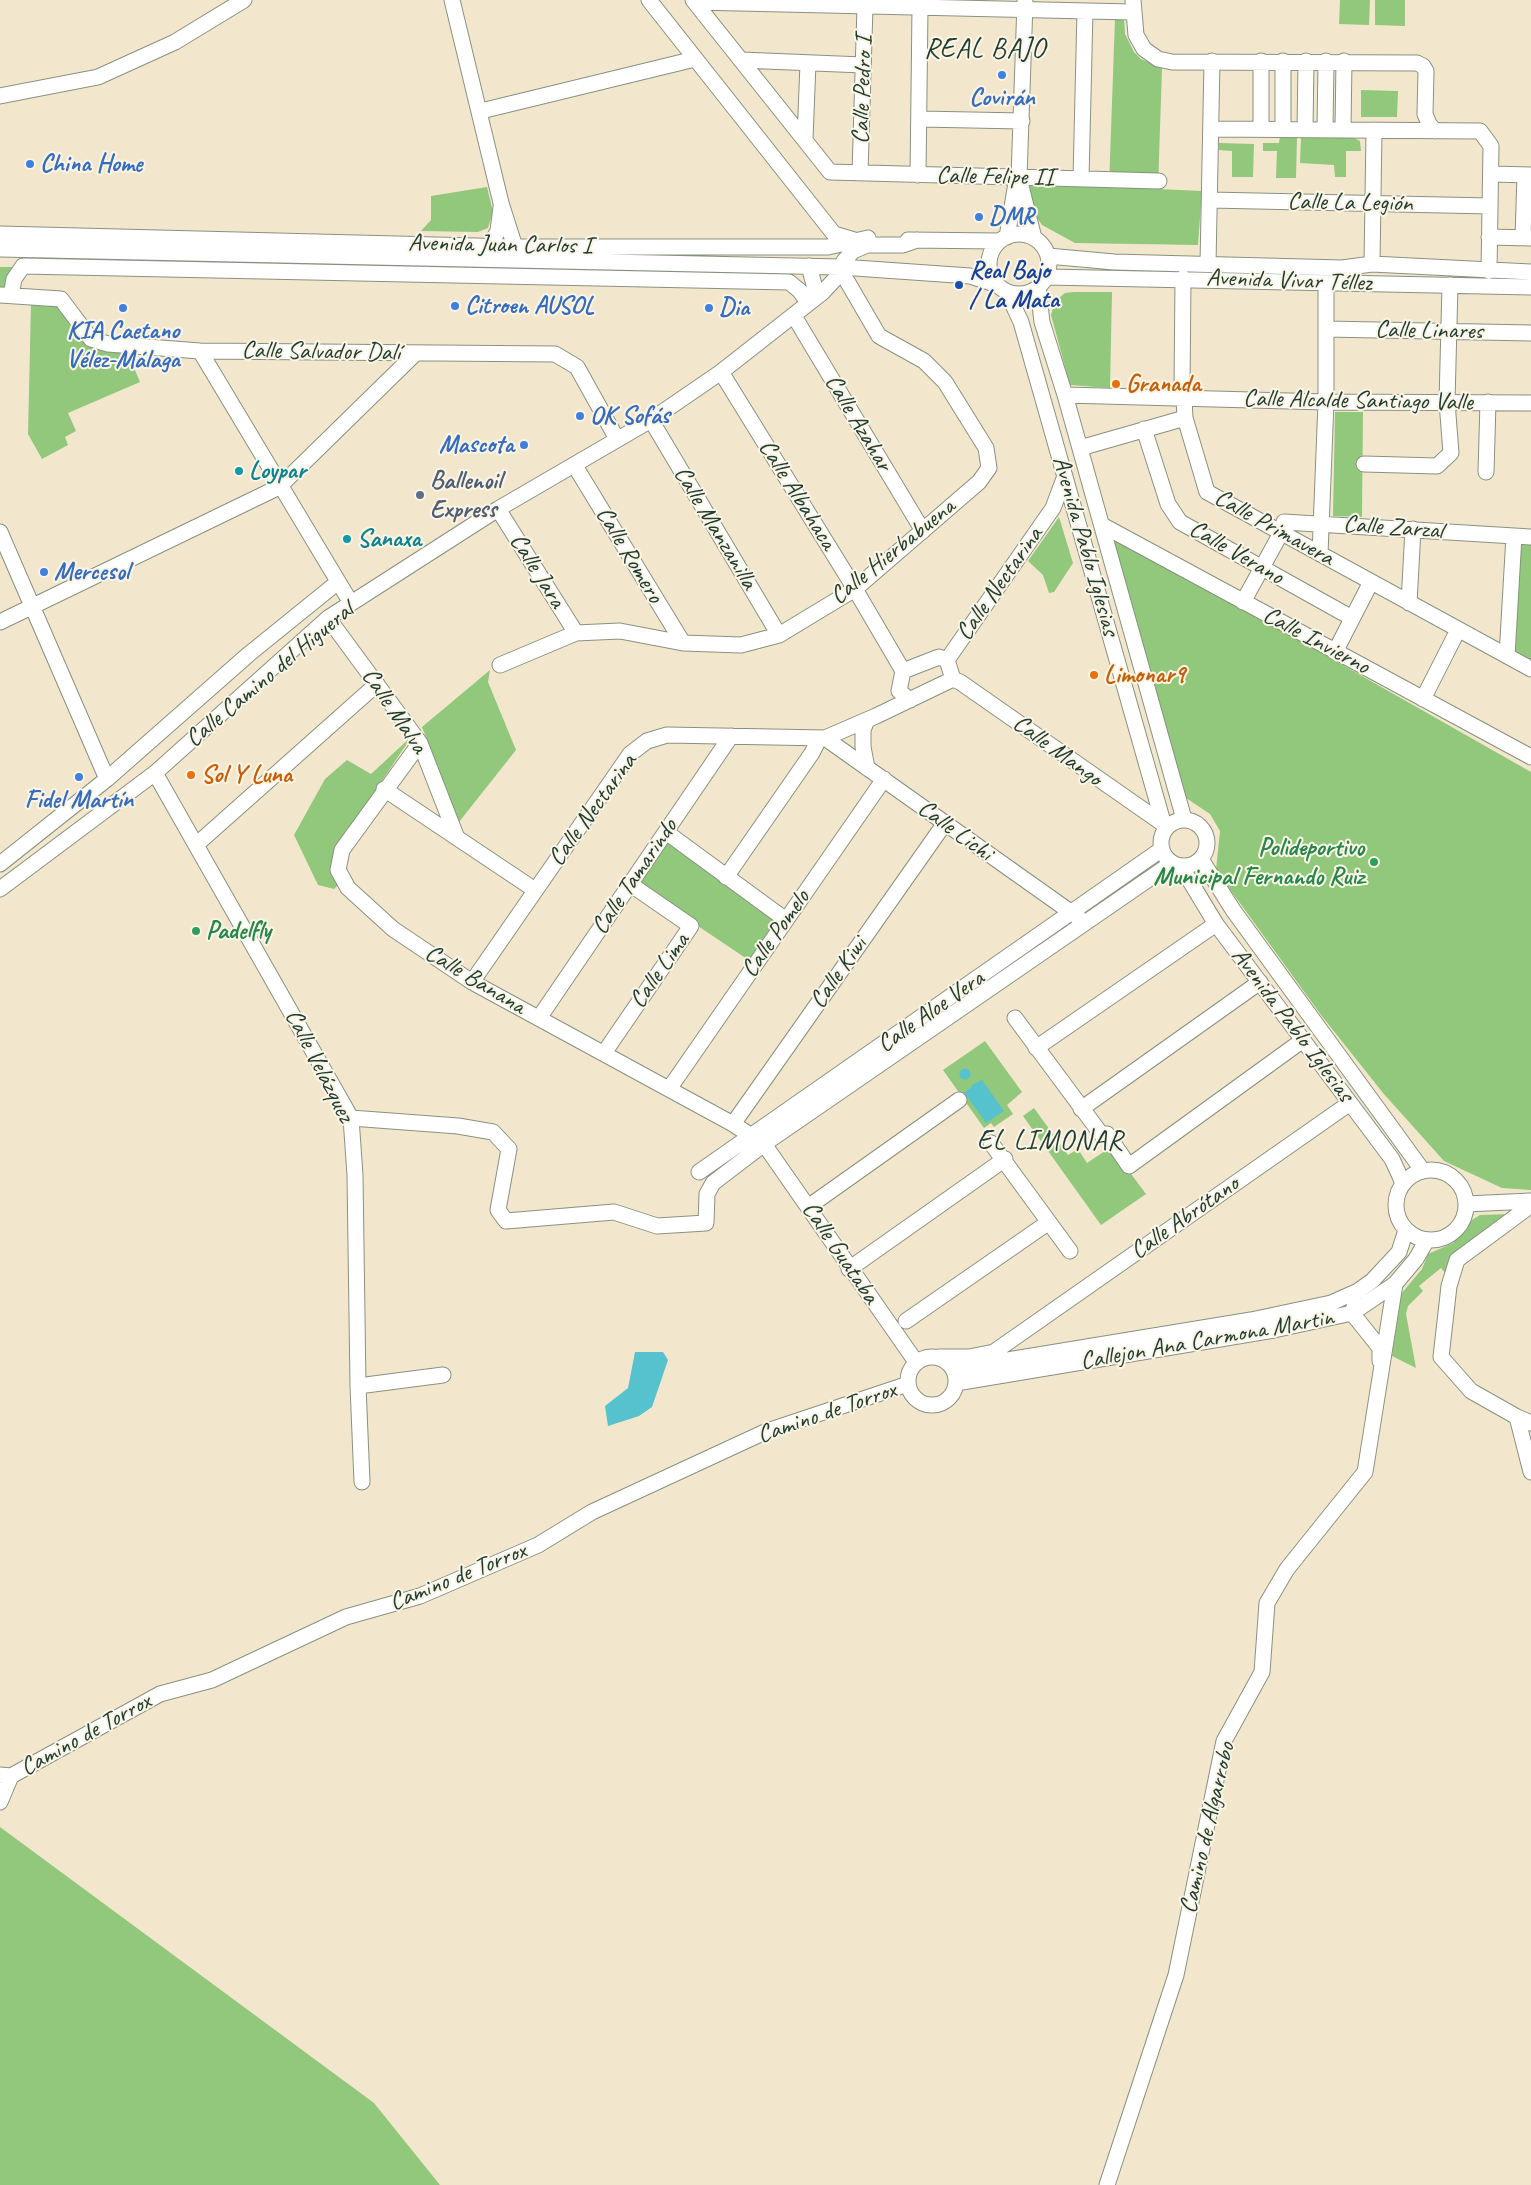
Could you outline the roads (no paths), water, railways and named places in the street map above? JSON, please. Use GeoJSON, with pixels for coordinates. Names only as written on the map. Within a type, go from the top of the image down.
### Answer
{"type":"FeatureCollection","features":[{"type":"Feature","properties":{"kind":"street"},"geometry":{"type":"LineString","coordinates":[[0,96],[98,77],[175,42],[244,0]]}},
{"type":"Feature","properties":{"kind":"street"},"geometry":{"type":"LineString","coordinates":[[452,0],[481,111],[501,204],[515,247]]}},
{"type":"Feature","properties":{"kind":"street"},"geometry":{"type":"LineString","coordinates":[[650,0],[834,234],[854,240]]}},
{"type":"Feature","properties":{"kind":"street"},"geometry":{"type":"LineString","coordinates":[[694,1],[920,8],[1025,5],[1085,11],[1132,6],[1136,34],[1144,49],[1158,59],[1172,62],[1326,61],[1417,63],[1423,66],[1426,71],[1425,114],[1429,124],[1435,130]]}},
{"type":"Feature","properties":{"kind":"street"},"geometry":{"type":"LineString","coordinates":[[694,1],[805,140]]}},
{"type":"Feature","properties":{"kind":"street"},"geometry":{"type":"LineString","coordinates":[[1025,5],[1019,178],[1034,238]]}},
{"type":"Feature","properties":{"kind":"street","name":"Calle Pedro I"},"geometry":{"type":"LineString","coordinates":[[860,173],[865,6]]}},
{"type":"Feature","properties":{"kind":"street"},"geometry":{"type":"LineString","coordinates":[[918,175],[920,8]]}},
{"type":"Feature","properties":{"kind":"street"},"geometry":{"type":"LineString","coordinates":[[1081,179],[1085,11]]}},
{"type":"Feature","properties":{"kind":"street"},"geometry":{"type":"LineString","coordinates":[[481,111],[695,59]]}},
{"type":"Feature","properties":{"kind":"street"},"geometry":{"type":"LineString","coordinates":[[741,60],[863,65]]}},
{"type":"Feature","properties":{"kind":"street"},"geometry":{"type":"LineString","coordinates":[[1260,61],[1261,129]]}},
{"type":"Feature","properties":{"kind":"street"},"geometry":{"type":"LineString","coordinates":[[1283,61],[1283,129]]}},
{"type":"Feature","properties":{"kind":"street"},"geometry":{"type":"LineString","coordinates":[[1304,130],[1306,61]]}},
{"type":"Feature","properties":{"kind":"street"},"geometry":{"type":"LineString","coordinates":[[1325,130],[1326,61]]}},
{"type":"Feature","properties":{"kind":"street"},"geometry":{"type":"LineString","coordinates":[[1208,264],[1212,62]]}},
{"type":"Feature","properties":{"kind":"street"},"geometry":{"type":"LineString","coordinates":[[1343,129],[1344,62]]}},
{"type":"Feature","properties":{"kind":"street"},"geometry":{"type":"LineString","coordinates":[[805,140],[808,63]]}},
{"type":"Feature","properties":{"kind":"street"},"geometry":{"type":"LineString","coordinates":[[920,118],[1022,121]]}},
{"type":"Feature","properties":{"kind":"street"},"geometry":{"type":"LineString","coordinates":[[1211,129],[1480,131],[1492,146],[1489,271]]}},
{"type":"Feature","properties":{"kind":"street"},"geometry":{"type":"LineString","coordinates":[[1372,264],[1374,130]]}},
{"type":"Feature","properties":{"kind":"street","name":"Calle Felipe II"},"geometry":{"type":"LineString","coordinates":[[805,140],[830,172],[1159,181]]}},
{"type":"Feature","properties":{"kind":"street"},"geometry":{"type":"LineString","coordinates":[[1489,237],[1527,238],[1528,175],[1491,174]]}},
{"type":"Feature","properties":{"kind":"street"},"geometry":{"type":"LineString","coordinates":[[1003,239],[1019,178]]}},
{"type":"Feature","properties":{"kind":"street","name":"Calle La Legión"},"geometry":{"type":"LineString","coordinates":[[1210,200],[1490,206]]}},
{"type":"Feature","properties":{"kind":"street"},"geometry":{"type":"LineString","coordinates":[[490,245],[498,231],[501,204]]}},
{"type":"Feature","properties":{"kind":"street","name":"Avenida Juan Carlos I"},"geometry":{"type":"LineString","coordinates":[[0,234],[515,247],[828,247],[868,238],[917,240],[1003,239]]}},
{"type":"Feature","properties":{"kind":"street"},"geometry":{"type":"LineString","coordinates":[[1019,234],[1034,238],[1045,249],[1048,256],[1049,267],[1042,282],[1023,295],[1002,289],[991,276],[989,265],[994,248],[1003,239],[1019,234]]}},
{"type":"Feature","properties":{"kind":"street","name":"Calle Camino del Higueral"},"geometry":{"type":"LineString","coordinates":[[6,884],[155,773],[328,618],[498,510],[651,420],[721,372],[816,297],[836,278],[841,267],[853,251],[868,245],[903,245],[917,240]]}},
{"type":"Feature","properties":{"kind":"street","name":"Avenida Juan Carlos I"},"geometry":{"type":"LineString","coordinates":[[0,249],[841,267],[970,276],[1002,289]]}},
{"type":"Feature","properties":{"kind":"street","name":"Avenida Vivar Téllez"},"geometry":{"type":"LineString","coordinates":[[1048,256],[1084,260],[1342,268],[1372,264],[1531,272]]}},
{"type":"Feature","properties":{"kind":"street"},"geometry":{"type":"LineString","coordinates":[[6,295],[23,266],[789,282],[800,291],[816,297]]}},
{"type":"Feature","properties":{"kind":"street"},"geometry":{"type":"LineString","coordinates":[[809,266],[816,297]]}},
{"type":"Feature","properties":{"kind":"street","name":"Calle Camino del Higueral"},"geometry":{"type":"LineString","coordinates":[[816,297],[847,281],[860,268]]}},
{"type":"Feature","properties":{"kind":"street","name":"Avenida Vivar Téllez"},"geometry":{"type":"LineString","coordinates":[[1042,282],[1183,278],[1531,288]]}},
{"type":"Feature","properties":{"kind":"street","name":"Calle Primavera"},"geometry":{"type":"LineString","coordinates":[[1183,278],[1182,389],[1185,418],[1207,492],[1531,669]]}},
{"type":"Feature","properties":{"kind":"street","name":"Calle Hierbabuena"},"geometry":{"type":"LineString","coordinates":[[500,665],[576,633],[620,631],[683,644],[741,645],[779,635],[855,589],[979,482],[989,468],[986,448],[945,382],[924,361],[879,336],[847,281]]}},
{"type":"Feature","properties":{"kind":"street","name":"Avenida Pablo Iglesias"},"geometry":{"type":"LineString","coordinates":[[1042,282],[1042,322],[1065,394],[1184,819]]}},
{"type":"Feature","properties":{"kind":"street"},"geometry":{"type":"LineString","coordinates":[[1320,554],[1326,402],[1326,282]]}},
{"type":"Feature","properties":{"kind":"street"},"geometry":{"type":"LineString","coordinates":[[1364,464],[1437,466],[1451,453],[1447,402],[1450,285]]}},
{"type":"Feature","properties":{"kind":"street","name":"Avenida Pablo Iglesias"},"geometry":{"type":"LineString","coordinates":[[1002,289],[1021,322],[1163,826]]}},
{"type":"Feature","properties":{"kind":"street","name":"Calle Salvador Dalí"},"geometry":{"type":"LineString","coordinates":[[6,295],[61,299],[80,327],[91,339],[99,342],[142,348],[554,354],[576,367],[617,439]]}},
{"type":"Feature","properties":{"kind":"street","name":"Calle Azahar"},"geometry":{"type":"LineString","coordinates":[[794,316],[923,531]]}},
{"type":"Feature","properties":{"kind":"street","name":"Calle Linares"},"geometry":{"type":"LineString","coordinates":[[1326,329],[1531,333]]}},
{"type":"Feature","properties":{"kind":"street"},"geometry":{"type":"LineString","coordinates":[[200,350],[279,487],[351,604]]}},
{"type":"Feature","properties":{"kind":"street"},"geometry":{"type":"LineString","coordinates":[[0,622],[33,608],[279,487],[416,353]]}},
{"type":"Feature","properties":{"kind":"street","name":"Calle Albahaca"},"geometry":{"type":"LineString","coordinates":[[721,372],[855,589],[903,671]]}},
{"type":"Feature","properties":{"kind":"street","name":"Calle Alcalde Santiago Valle"},"geometry":{"type":"LineString","coordinates":[[1065,394],[1326,402],[1531,403]]}},
{"type":"Feature","properties":{"kind":"street"},"geometry":{"type":"LineString","coordinates":[[1486,472],[1488,402]]}},
{"type":"Feature","properties":{"kind":"street"},"geometry":{"type":"LineString","coordinates":[[1080,448],[1185,418]]}},
{"type":"Feature","properties":{"kind":"street","name":"Calle Manzanilla"},"geometry":{"type":"LineString","coordinates":[[651,420],[779,635]]}},
{"type":"Feature","properties":{"kind":"street","name":"Calle Verano"},"geometry":{"type":"LineString","coordinates":[[1144,430],[1168,504],[1180,522],[1352,618]]}},
{"type":"Feature","properties":{"kind":"street","name":"Calle Romero"},"geometry":{"type":"LineString","coordinates":[[575,466],[683,644]]}},
{"type":"Feature","properties":{"kind":"street","name":"Calle Nectarina"},"geometry":{"type":"LineString","coordinates":[[947,660],[1053,508],[1065,476]]}},
{"type":"Feature","properties":{"kind":"street"},"geometry":{"type":"LineString","coordinates":[[1053,508],[1064,505],[1075,510]]}},
{"type":"Feature","properties":{"kind":"street","name":"Calle Jara"},"geometry":{"type":"LineString","coordinates":[[498,510],[576,633]]}},
{"type":"Feature","properties":{"kind":"street","name":"Calle Zarzal"},"geometry":{"type":"LineString","coordinates":[[1243,602],[1281,533],[1284,522],[1531,537]]}},
{"type":"Feature","properties":{"kind":"street","name":"Calle Invierno"},"geometry":{"type":"LineString","coordinates":[[1102,525],[1531,757]]}},
{"type":"Feature","properties":{"kind":"street"},"geometry":{"type":"LineString","coordinates":[[1409,603],[1413,529]]}},
{"type":"Feature","properties":{"kind":"street"},"geometry":{"type":"LineString","coordinates":[[0,532],[107,779]]}},
{"type":"Feature","properties":{"kind":"street"},"geometry":{"type":"LineString","coordinates":[[1506,656],[1514,536]]}},
{"type":"Feature","properties":{"kind":"street","name":"Calle Camino del Higueral"},"geometry":{"type":"LineString","coordinates":[[0,863],[107,779],[249,654],[338,582]]}},
{"type":"Feature","properties":{"kind":"street"},"geometry":{"type":"LineString","coordinates":[[1335,652],[1371,582]]}},
{"type":"Feature","properties":{"kind":"street","name":"Calle Malva"},"geometry":{"type":"LineString","coordinates":[[328,618],[420,743],[457,838]]}},
{"type":"Feature","properties":{"kind":"street"},"geometry":{"type":"LineString","coordinates":[[1423,699],[1458,630]]}},
{"type":"Feature","properties":{"kind":"street"},"geometry":{"type":"LineString","coordinates":[[910,700],[899,691],[903,671],[939,657],[947,660],[953,679]]}},
{"type":"Feature","properties":{"kind":"street","name":"Calle Nectarina"},"geometry":{"type":"LineString","coordinates":[[472,982],[630,754],[647,741],[667,734],[822,738],[867,720],[953,679]]}},
{"type":"Feature","properties":{"kind":"street","name":"Calle Mango"},"geometry":{"type":"LineString","coordinates":[[953,679],[960,682],[1163,826]]}},
{"type":"Feature","properties":{"kind":"street"},"geometry":{"type":"LineString","coordinates":[[196,845],[377,684]]}},
{"type":"Feature","properties":{"kind":"street"},"geometry":{"type":"LineString","coordinates":[[867,720],[863,730],[863,747],[867,768]]}},
{"type":"Feature","properties":{"kind":"street","name":"Calle Tamarindo"},"geometry":{"type":"LineString","coordinates":[[539,1018],[731,736]]}},
{"type":"Feature","properties":{"kind":"street"},"geometry":{"type":"LineString","coordinates":[[726,876],[822,738]]}},
{"type":"Feature","properties":{"kind":"street","name":"Calle Lichi"},"geometry":{"type":"LineString","coordinates":[[822,738],[884,779],[1071,914],[1085,922]]}},
{"type":"Feature","properties":{"kind":"street","name":"Calle Banana"},"geometry":{"type":"LineString","coordinates":[[420,743],[384,789],[342,850],[338,870],[348,888],[393,929],[472,982],[734,1124],[758,1140]]}},
{"type":"Feature","properties":{"kind":"street","name":"Calle Velázquez"},"geometry":{"type":"LineString","coordinates":[[155,773],[351,1118],[355,1175],[358,1386],[362,1482]]}},
{"type":"Feature","properties":{"kind":"street","name":"Calle Pomelo"},"geometry":{"type":"LineString","coordinates":[[669,1089],[884,779]]}},
{"type":"Feature","properties":{"kind":"street"},"geometry":{"type":"LineString","coordinates":[[1125,799],[1146,795],[1151,784]]}},
{"type":"Feature","properties":{"kind":"street"},"geometry":{"type":"LineString","coordinates":[[384,789],[535,890]]}},
{"type":"Feature","properties":{"kind":"street"},"geometry":{"type":"LineString","coordinates":[[1184,819],[1193,821],[1206,834],[1208,843],[1201,859],[1192,865],[1177,864],[1162,849],[1163,826],[1184,819]]}},
{"type":"Feature","properties":{"kind":"street","name":"Calle Kiwi"},"geometry":{"type":"LineString","coordinates":[[734,1124],[945,823]]}},
{"type":"Feature","properties":{"kind":"street"},"geometry":{"type":"LineString","coordinates":[[666,832],[786,920]]}},
{"type":"Feature","properties":{"kind":"street","name":"Calle Aloe Vera"},"geometry":{"type":"LineString","coordinates":[[351,1118],[458,1126],[493,1132],[509,1149],[498,1210],[506,1221],[614,1212],[657,1226],[706,1222],[707,1194],[713,1183],[758,1140],[1162,849]]}},
{"type":"Feature","properties":{"kind":"street","name":"Avenida Pablo Iglesias"},"geometry":{"type":"LineString","coordinates":[[1201,859],[1233,910],[1423,1170]]}},
{"type":"Feature","properties":{"kind":"street"},"geometry":{"type":"LineString","coordinates":[[0,863],[6,884]]}},
{"type":"Feature","properties":{"kind":"street","name":"Avenida Pablo Iglesias"},"geometry":{"type":"LineString","coordinates":[[1177,864],[1216,924],[1392,1159],[1403,1183]]}},
{"type":"Feature","properties":{"kind":"street","name":"Calle Aloe Vera"},"geometry":{"type":"LineString","coordinates":[[699,1172],[758,1140],[1085,922],[1177,864]]}},
{"type":"Feature","properties":{"kind":"street","name":"Calle Lima"},"geometry":{"type":"LineString","coordinates":[[604,1053],[691,926],[630,884]]}},
{"type":"Feature","properties":{"kind":"street"},"geometry":{"type":"LineString","coordinates":[[1036,1048],[1216,924]]}},
{"type":"Feature","properties":{"kind":"street"},"geometry":{"type":"LineString","coordinates":[[1081,1109],[1260,982]]}},
{"type":"Feature","properties":{"kind":"street"},"geometry":{"type":"LineString","coordinates":[[1015,1018],[1100,1134],[1107,1134],[1129,1166],[1303,1040]]}},
{"type":"Feature","properties":{"kind":"street"},"geometry":{"type":"LineString","coordinates":[[808,1207],[959,1100]]}},
{"type":"Feature","properties":{"kind":"street","name":"Calle Abrótano"},"geometry":{"type":"LineString","coordinates":[[939,1357],[969,1357],[994,1352],[1350,1103]]}},
{"type":"Feature","properties":{"kind":"street","name":"Calle Guataba"},"geometry":{"type":"LineString","coordinates":[[758,1140],[808,1207],[849,1269],[916,1362]]}},
{"type":"Feature","properties":{"kind":"street"},"geometry":{"type":"LineString","coordinates":[[991,1142],[1070,1250]]}},
{"type":"Feature","properties":{"kind":"street"},"geometry":{"type":"LineString","coordinates":[[849,1269],[1005,1159]]}},
{"type":"Feature","properties":{"kind":"street"},"geometry":{"type":"LineString","coordinates":[[1423,1170],[1435,1170],[1447,1174],[1457,1181],[1463,1192],[1466,1204],[1464,1216],[1459,1226],[1450,1234],[1439,1239],[1427,1240],[1416,1237],[1406,1230],[1399,1220],[1396,1207],[1397,1194],[1403,1183],[1412,1175],[1423,1170]]}},
{"type":"Feature","properties":{"kind":"street"},"geometry":{"type":"LineString","coordinates":[[1466,1204],[1529,1201],[1526,1209],[1457,1260],[1449,1286],[1441,1357],[1471,1391],[1524,1420],[1531,1472]]}},
{"type":"Feature","properties":{"kind":"street"},"geometry":{"type":"LineString","coordinates":[[906,1321],[1049,1222]]}},
{"type":"Feature","properties":{"kind":"street","name":"Callejon Ana Carmona Martin"},"geometry":{"type":"LineString","coordinates":[[955,1376],[1024,1357],[1251,1320],[1331,1303],[1358,1291],[1372,1280],[1399,1252],[1406,1230]]}},
{"type":"Feature","properties":{"kind":"street","name":"Callejon Ana Carmona Martin"},"geometry":{"type":"LineString","coordinates":[[955,1376],[1274,1330],[1352,1313],[1395,1284],[1416,1259],[1427,1240]]}},
{"type":"Feature","properties":{"kind":"street","name":"Camino de Algarrobo"},"geometry":{"type":"LineString","coordinates":[[1107,2185],[1176,1974],[1224,1741],[1262,1672],[1267,1603],[1286,1569],[1365,1472],[1395,1284]]}},
{"type":"Feature","properties":{"kind":"street"},"geometry":{"type":"LineString","coordinates":[[1352,1313],[1358,1291]]}},
{"type":"Feature","properties":{"kind":"street","name":"Camino de Algarrobo"},"geometry":{"type":"LineString","coordinates":[[1352,1313],[1380,1348],[1380,1381]]}},
{"type":"Feature","properties":{"kind":"street"},"geometry":{"type":"LineString","coordinates":[[1019,1334],[1017,1347],[1024,1357]]}},
{"type":"Feature","properties":{"kind":"street"},"geometry":{"type":"LineString","coordinates":[[928,1357],[939,1357],[955,1376],[953,1393],[947,1401],[938,1405],[927,1405],[915,1399],[908,1384],[910,1369],[916,1362],[928,1357]]}},
{"type":"Feature","properties":{"kind":"street"},"geometry":{"type":"LineString","coordinates":[[358,1386],[443,1375]]}},
{"type":"Feature","properties":{"kind":"street","name":"Camino de Torrox"},"geometry":{"type":"LineString","coordinates":[[0,1802],[6,1776],[160,1694],[212,1680],[346,1617],[429,1592],[538,1545],[592,1512],[768,1432],[908,1384]]}},
{"type":"Feature","properties":{"kind":"water"},"geometry":{"type":"Polygon","coordinates":[[[965,1068],[971,1074],[965,1080],[959,1074],[965,1068]]]}},
{"type":"Feature","properties":{"kind":"water"},"geometry":{"type":"Polygon","coordinates":[[[982,1080],[1004,1111],[986,1123],[964,1092],[982,1080]]]}},
{"type":"Feature","properties":{"kind":"water"},"geometry":{"type":"Polygon","coordinates":[[[635,1352],[663,1352],[668,1360],[652,1407],[639,1416],[608,1426],[605,1406],[628,1388],[635,1352]]]}},
{"type":"Feature","properties":{"kind":"place","name":"Covirán"},"geometry":{"type":"Point","coordinates":[1002,75]}},
{"type":"Feature","properties":{"kind":"place","name":"China Home"},"geometry":{"type":"Point","coordinates":[30,164]}},
{"type":"Feature","properties":{"kind":"place","name":"DMR"},"geometry":{"type":"Point","coordinates":[979,217]}},
{"type":"Feature","properties":{"kind":"place","name":"Real Bajo / La Mata"},"geometry":{"type":"Point","coordinates":[959,285]}},
{"type":"Feature","properties":{"kind":"place","name":"Citroen AUSOL"},"geometry":{"type":"Point","coordinates":[455,306]}},
{"type":"Feature","properties":{"kind":"place","name":"KIA Caetano Vélez-Málaga"},"geometry":{"type":"Point","coordinates":[123,308]}},
{"type":"Feature","properties":{"kind":"place","name":"Dia"},"geometry":{"type":"Point","coordinates":[709,308]}},
{"type":"Feature","properties":{"kind":"place","name":"Granada"},"geometry":{"type":"Point","coordinates":[1116,384]}},
{"type":"Feature","properties":{"kind":"place","name":"OK Sofás"},"geometry":{"type":"Point","coordinates":[580,416]}},
{"type":"Feature","properties":{"kind":"place","name":"Mascota"},"geometry":{"type":"Point","coordinates":[524,445]}},
{"type":"Feature","properties":{"kind":"place","name":"Loypar"},"geometry":{"type":"Point","coordinates":[239,471]}},
{"type":"Feature","properties":{"kind":"place","name":"Ballenoil Express"},"geometry":{"type":"Point","coordinates":[420,495]}},
{"type":"Feature","properties":{"kind":"place","name":"Sanaxa"},"geometry":{"type":"Point","coordinates":[347,539]}},
{"type":"Feature","properties":{"kind":"place","name":"Mercesol"},"geometry":{"type":"Point","coordinates":[44,572]}},
{"type":"Feature","properties":{"kind":"place","name":"Limonar9"},"geometry":{"type":"Point","coordinates":[1094,675]}},
{"type":"Feature","properties":{"kind":"place","name":"Sol Y Luna"},"geometry":{"type":"Point","coordinates":[191,775]}},
{"type":"Feature","properties":{"kind":"place","name":"Fidel Martín"},"geometry":{"type":"Point","coordinates":[79,777]}},
{"type":"Feature","properties":{"kind":"place","name":"Polideportivo Municipal Fernando Ruiz"},"geometry":{"type":"Point","coordinates":[1374,862]}},
{"type":"Feature","properties":{"kind":"place","name":"Padelfly"},"geometry":{"type":"Point","coordinates":[196,931]}},
{"type":"Feature","properties":{"kind":"district","name":"REAL BAJO"},"geometry":{"type":"Point","coordinates":[985,50]}},
{"type":"Feature","properties":{"kind":"district","name":"EL LIMONAR"},"geometry":{"type":"Point","coordinates":[1050,1142]}}]}
